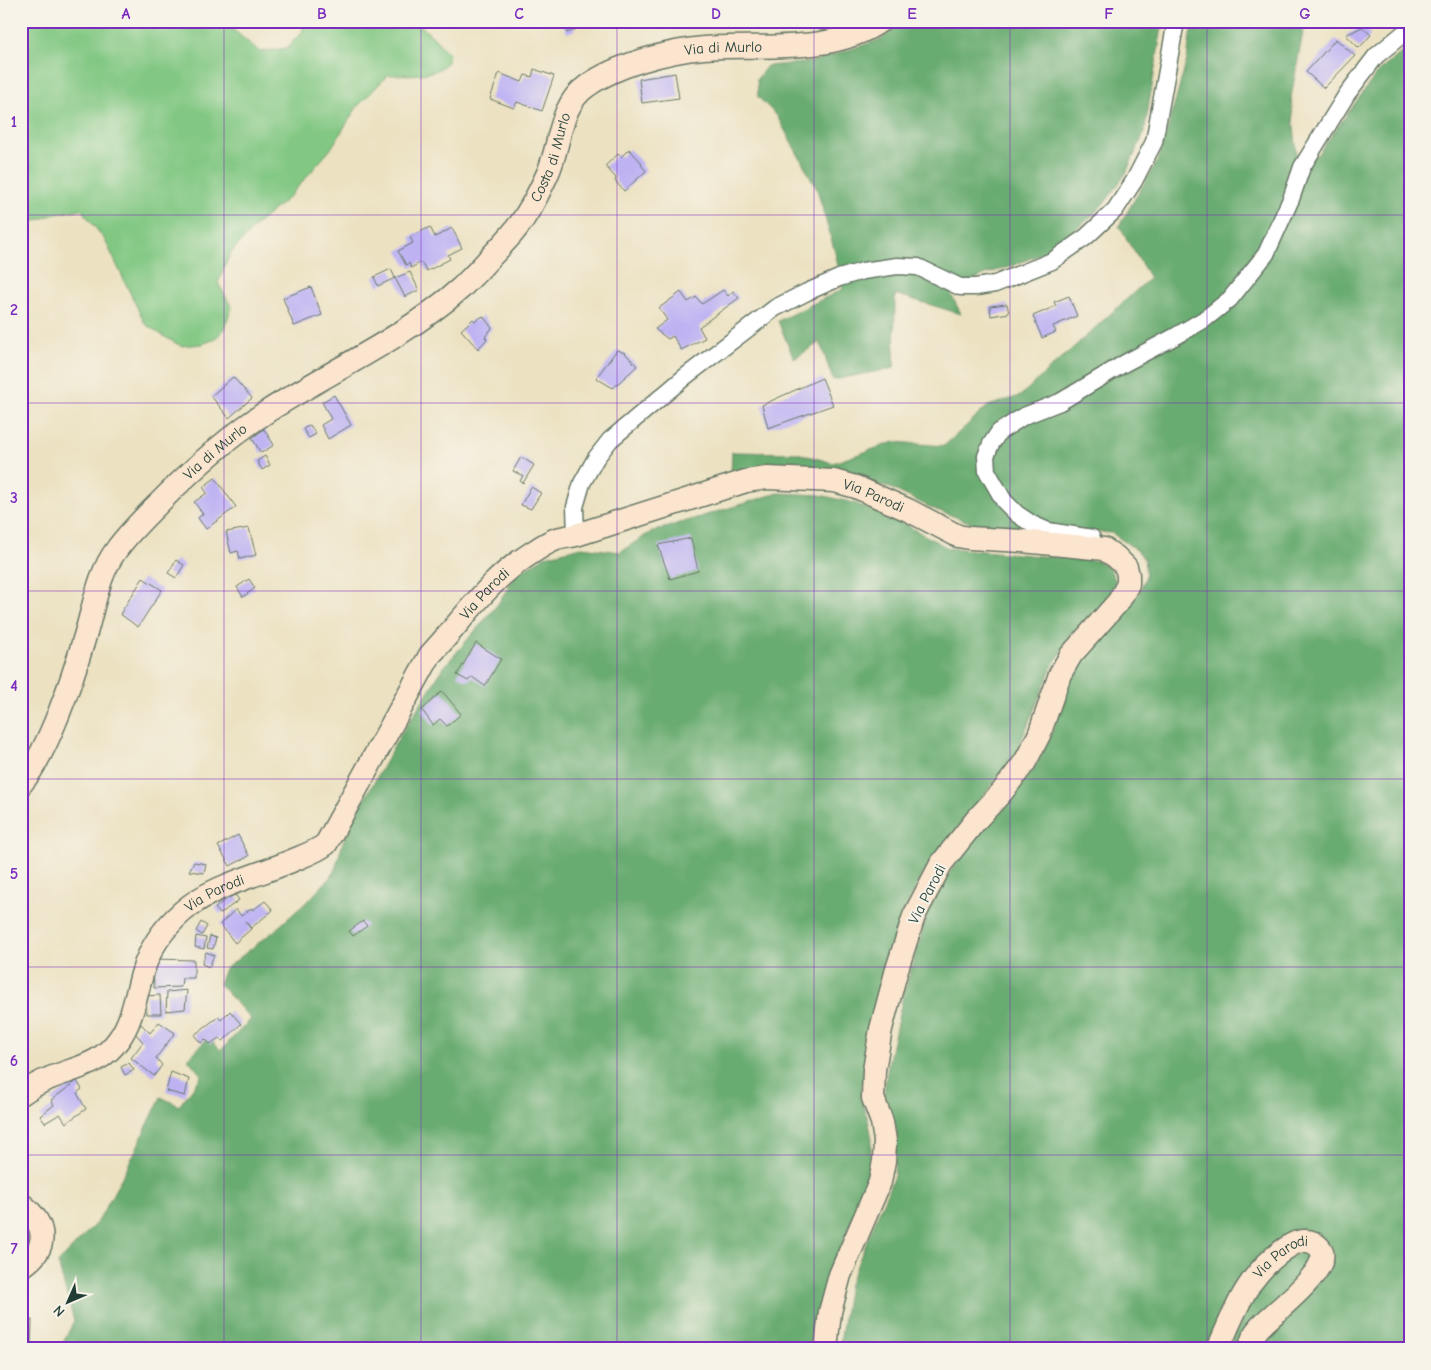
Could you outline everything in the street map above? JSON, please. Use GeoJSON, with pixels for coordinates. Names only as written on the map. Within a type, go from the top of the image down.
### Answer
{"type":"FeatureCollection","features":[{"type":"Feature","properties":{"kind":"street","name":"Via di Murlo"},"geometry":{"type":"LineString","coordinates":[[574,98],[586,86],[617,69],[660,56],[704,48],[823,43],[852,35],[880,21]]}},
{"type":"Feature","properties":{"kind":"street"},"geometry":{"type":"LineString","coordinates":[[576,535],[575,507],[582,484],[596,458],[610,440],[686,376],[776,308],[839,278],[864,271],[897,266],[918,267],[960,286],[976,287],[995,284],[1052,261],[1086,237],[1114,210],[1134,181],[1154,142],[1176,21]]}},
{"type":"Feature","properties":{"kind":"street"},"geometry":{"type":"LineString","coordinates":[[1104,549],[1096,540],[1048,531],[1032,524],[1017,514],[1004,501],[987,471],[986,456],[991,444],[999,432],[1024,416],[1060,402],[1125,363],[1205,319],[1230,299],[1266,254],[1302,168],[1347,94],[1376,56],[1410,28]]}},
{"type":"Feature","properties":{"kind":"street","name":"Costa di Murlo"},"geometry":{"type":"LineString","coordinates":[[526,216],[549,171],[567,111],[574,98]]}},
{"type":"Feature","properties":{"kind":"street","name":"Via di Murlo"},"geometry":{"type":"LineString","coordinates":[[21,784],[40,755],[64,698],[85,638],[100,580],[108,562],[117,548],[140,522],[199,463],[235,434],[268,411],[399,335],[422,319],[462,287],[504,243],[526,216]]}},
{"type":"Feature","properties":{"kind":"street","name":"Via Parodi"},"geometry":{"type":"LineString","coordinates":[[21,1094],[48,1078],[79,1069],[95,1061],[120,1039],[132,1012],[143,969],[152,947],[167,927],[182,912],[200,898],[218,889],[278,867],[320,849],[326,844],[430,655],[472,605],[514,564],[554,540],[576,535],[746,480],[767,478],[834,481],[856,487],[908,510],[958,536],[1104,549],[1126,567],[1128,584],[1119,601],[1076,648],[1067,661],[1060,674],[1039,735],[1025,762],[941,864],[914,916],[894,977],[881,1029],[874,1070],[873,1098],[882,1122],[885,1141],[884,1162],[880,1182],[840,1275],[830,1312],[826,1349]]}},
{"type":"Feature","properties":{"kind":"street"},"geometry":{"type":"LineString","coordinates":[[21,1204],[36,1216],[41,1230],[41,1237],[40,1246],[36,1254],[21,1267]]}},
{"type":"Feature","properties":{"kind":"street","name":"Via Parodi"},"geometry":{"type":"LineString","coordinates":[[1218,1349],[1240,1297],[1255,1275],[1292,1244],[1301,1240],[1310,1241],[1320,1248],[1323,1253],[1320,1264],[1304,1285],[1257,1330],[1250,1349]]}},
{"type":"Feature","properties":{"kind":"green space"},"geometry":{"type":"Polygon","coordinates":[[[21,21],[224,21],[260,52],[287,48],[303,31],[303,21],[416,21],[449,54],[447,62],[441,68],[434,71],[415,75],[388,75],[357,107],[330,150],[289,197],[257,224],[230,254],[218,283],[232,308],[223,331],[213,340],[202,344],[181,346],[145,324],[105,240],[81,209],[52,215],[21,226],[21,21]]]}},
{"type":"Feature","properties":{"kind":"green space"},"geometry":{"type":"Polygon","coordinates":[[[903,21],[1163,21],[1144,133],[1126,173],[1110,196],[1094,214],[1067,237],[1041,254],[986,274],[950,292],[961,314],[895,294],[894,368],[833,380],[820,342],[794,359],[778,321],[843,289],[836,256],[817,189],[777,116],[758,97],[757,79],[767,66],[812,62],[882,39],[903,21]]]}},
{"type":"Feature","properties":{"kind":"green space"},"geometry":{"type":"Polygon","coordinates":[[[1192,21],[1305,21],[1291,97],[1297,156],[1309,160],[1317,155],[1378,72],[1410,46],[1410,1349],[1261,1349],[1266,1335],[1330,1269],[1333,1254],[1321,1236],[1248,1268],[1231,1293],[1206,1349],[839,1349],[849,1284],[894,1176],[897,1131],[884,1092],[903,996],[929,909],[948,875],[968,847],[1003,809],[1037,764],[1051,735],[1078,660],[1138,595],[1146,576],[1144,559],[1138,551],[1112,533],[975,524],[934,509],[888,487],[830,475],[731,474],[732,452],[797,453],[833,463],[894,442],[944,446],[988,406],[1020,396],[1150,278],[1119,226],[1159,158],[1187,60],[1192,21]]]}},
{"type":"Feature","properties":{"kind":"green space"},"geometry":{"type":"Polygon","coordinates":[[[778,493],[820,495],[854,503],[906,525],[948,548],[1098,561],[1110,569],[1116,582],[1110,595],[1073,636],[1053,664],[1015,756],[934,857],[903,913],[875,1009],[866,1053],[860,1098],[868,1119],[872,1139],[868,1177],[822,1297],[815,1326],[814,1349],[60,1349],[74,1321],[58,1263],[99,1220],[130,1162],[161,1097],[179,1106],[202,1076],[188,1059],[208,1038],[221,1050],[251,1019],[219,984],[225,969],[274,931],[311,898],[334,873],[346,832],[401,734],[444,667],[498,604],[516,574],[545,556],[582,547],[620,552],[651,532],[778,493]]]}},
{"type":"Feature","properties":{"kind":"green space"},"geometry":{"type":"Polygon","coordinates":[[[1304,1249],[1312,1255],[1312,1261],[1241,1349],[1228,1349],[1253,1297],[1284,1260],[1304,1249]]]}},
{"type":"Feature","properties":{"kind":"building"},"geometry":{"type":"Polygon","coordinates":[[[562,21],[573,21],[575,30],[567,33],[562,21]]]}},
{"type":"Feature","properties":{"kind":"building"},"geometry":{"type":"Polygon","coordinates":[[[1362,27],[1371,35],[1359,48],[1346,35],[1362,27]]]}},
{"type":"Feature","properties":{"kind":"building"},"geometry":{"type":"Polygon","coordinates":[[[1336,39],[1355,56],[1324,88],[1306,72],[1336,39]]]}},
{"type":"Feature","properties":{"kind":"building"},"geometry":{"type":"Polygon","coordinates":[[[534,69],[554,76],[542,111],[517,102],[514,108],[490,99],[499,73],[522,82],[525,75],[532,77],[534,69]]]}},
{"type":"Feature","properties":{"kind":"building"},"geometry":{"type":"Polygon","coordinates":[[[675,73],[679,98],[642,103],[639,79],[675,73]]]}},
{"type":"Feature","properties":{"kind":"building"},"geometry":{"type":"Polygon","coordinates":[[[629,149],[642,163],[641,165],[646,171],[624,191],[605,166],[618,154],[621,157],[629,149]]]}},
{"type":"Feature","properties":{"kind":"building"},"geometry":{"type":"Polygon","coordinates":[[[430,227],[435,237],[452,228],[462,248],[448,255],[450,259],[427,271],[421,262],[411,268],[409,263],[406,265],[398,251],[413,243],[410,237],[430,227]]]}},
{"type":"Feature","properties":{"kind":"building"},"geometry":{"type":"Polygon","coordinates":[[[391,269],[395,278],[378,286],[374,277],[391,269]]]}},
{"type":"Feature","properties":{"kind":"building"},"geometry":{"type":"Polygon","coordinates":[[[410,272],[419,290],[405,297],[395,278],[410,272]]]}},
{"type":"Feature","properties":{"kind":"building"},"geometry":{"type":"Polygon","coordinates":[[[311,287],[322,315],[294,326],[283,298],[311,287]]]}},
{"type":"Feature","properties":{"kind":"building"},"geometry":{"type":"Polygon","coordinates":[[[723,290],[728,296],[733,291],[739,298],[699,327],[705,338],[681,350],[673,336],[668,339],[655,329],[667,320],[659,308],[681,292],[688,302],[696,297],[702,304],[723,290]]]}},
{"type":"Feature","properties":{"kind":"building"},"geometry":{"type":"Polygon","coordinates":[[[1069,296],[1077,316],[1053,326],[1056,332],[1042,338],[1033,316],[1056,306],[1054,302],[1069,296]]]}},
{"type":"Feature","properties":{"kind":"building"},"geometry":{"type":"Polygon","coordinates":[[[1007,304],[1009,313],[991,316],[990,306],[1007,304]]]}},
{"type":"Feature","properties":{"kind":"building"},"geometry":{"type":"Polygon","coordinates":[[[483,316],[492,328],[485,337],[487,339],[478,349],[461,330],[473,319],[475,321],[483,316]]]}},
{"type":"Feature","properties":{"kind":"building"},"geometry":{"type":"Polygon","coordinates":[[[617,350],[625,353],[637,366],[613,388],[596,378],[617,350]]]}},
{"type":"Feature","properties":{"kind":"building"},"geometry":{"type":"Polygon","coordinates":[[[233,377],[252,398],[229,418],[211,396],[233,377]]]}},
{"type":"Feature","properties":{"kind":"building"},"geometry":{"type":"Polygon","coordinates":[[[822,378],[833,405],[768,428],[762,405],[822,378]]]}},
{"type":"Feature","properties":{"kind":"building"},"geometry":{"type":"Polygon","coordinates":[[[334,395],[351,425],[328,439],[321,425],[331,419],[322,402],[334,395]]]}},
{"type":"Feature","properties":{"kind":"building"},"geometry":{"type":"Polygon","coordinates":[[[310,425],[316,434],[309,438],[303,429],[310,425]]]}},
{"type":"Feature","properties":{"kind":"building"},"geometry":{"type":"Polygon","coordinates":[[[264,429],[274,445],[261,453],[252,438],[264,429]]]}},
{"type":"Feature","properties":{"kind":"building"},"geometry":{"type":"Polygon","coordinates":[[[265,456],[270,465],[262,470],[257,461],[265,456]]]}},
{"type":"Feature","properties":{"kind":"building"},"geometry":{"type":"Polygon","coordinates":[[[521,457],[534,465],[523,483],[520,481],[523,476],[513,471],[521,457]]]}},
{"type":"Feature","properties":{"kind":"building"},"geometry":{"type":"Polygon","coordinates":[[[215,478],[236,507],[206,529],[198,518],[203,514],[194,502],[207,493],[203,487],[215,478]]]}},
{"type":"Feature","properties":{"kind":"building"},"geometry":{"type":"Polygon","coordinates":[[[531,487],[541,493],[531,509],[521,505],[531,487]]]}},
{"type":"Feature","properties":{"kind":"building"},"geometry":{"type":"Polygon","coordinates":[[[249,528],[256,555],[240,559],[238,551],[231,553],[226,532],[249,528]]]}},
{"type":"Feature","properties":{"kind":"building"},"geometry":{"type":"Polygon","coordinates":[[[691,538],[698,571],[670,579],[658,545],[691,538]]]}},
{"type":"Feature","properties":{"kind":"building"},"geometry":{"type":"Polygon","coordinates":[[[176,560],[184,565],[176,578],[168,573],[176,560]]]}},
{"type":"Feature","properties":{"kind":"building"},"geometry":{"type":"Polygon","coordinates":[[[143,578],[162,590],[138,627],[120,614],[143,578]]]}},
{"type":"Feature","properties":{"kind":"building"},"geometry":{"type":"Polygon","coordinates":[[[249,579],[255,588],[243,597],[237,587],[249,579]]]}},
{"type":"Feature","properties":{"kind":"building"},"geometry":{"type":"Polygon","coordinates":[[[476,643],[501,659],[485,686],[472,677],[468,681],[457,675],[476,643]]]}},
{"type":"Feature","properties":{"kind":"building"},"geometry":{"type":"Polygon","coordinates":[[[442,691],[461,714],[447,726],[440,719],[433,725],[422,710],[442,691]]]}},
{"type":"Feature","properties":{"kind":"building"},"geometry":{"type":"Polygon","coordinates":[[[238,835],[249,856],[230,866],[218,846],[238,835]]]}},
{"type":"Feature","properties":{"kind":"building"},"geometry":{"type":"Polygon","coordinates":[[[194,862],[206,864],[204,873],[189,871],[194,862]]]}},
{"type":"Feature","properties":{"kind":"building"},"geometry":{"type":"Polygon","coordinates":[[[234,893],[239,900],[220,914],[215,908],[234,893]]]}},
{"type":"Feature","properties":{"kind":"building"},"geometry":{"type":"Polygon","coordinates":[[[265,901],[273,910],[251,928],[245,921],[251,929],[235,943],[220,924],[236,909],[241,916],[265,901]]]}},
{"type":"Feature","properties":{"kind":"building"},"geometry":{"type":"Polygon","coordinates":[[[363,921],[367,926],[353,936],[349,931],[363,921]]]}},
{"type":"Feature","properties":{"kind":"building"},"geometry":{"type":"Polygon","coordinates":[[[201,922],[207,926],[202,935],[196,931],[201,922]]]}},
{"type":"Feature","properties":{"kind":"building"},"geometry":{"type":"Polygon","coordinates":[[[196,936],[206,938],[204,949],[195,947],[196,936]]]}},
{"type":"Feature","properties":{"kind":"building"},"geometry":{"type":"Polygon","coordinates":[[[210,936],[216,938],[213,949],[207,948],[210,936]]]}},
{"type":"Feature","properties":{"kind":"building"},"geometry":{"type":"Polygon","coordinates":[[[206,952],[214,955],[209,967],[202,964],[206,952]]]}},
{"type":"Feature","properties":{"kind":"building"},"geometry":{"type":"Polygon","coordinates":[[[153,959],[194,960],[194,978],[182,978],[181,987],[154,988],[153,959]]]}},
{"type":"Feature","properties":{"kind":"building"},"geometry":{"type":"Polygon","coordinates":[[[187,990],[185,1009],[166,1011],[167,992],[187,990]]]}},
{"type":"Feature","properties":{"kind":"building"},"geometry":{"type":"Polygon","coordinates":[[[160,995],[161,1014],[147,1014],[146,996],[160,995]]]}},
{"type":"Feature","properties":{"kind":"building"},"geometry":{"type":"Polygon","coordinates":[[[230,1011],[241,1024],[223,1041],[219,1038],[210,1044],[205,1039],[201,1043],[194,1035],[218,1017],[221,1020],[230,1011]]]}},
{"type":"Feature","properties":{"kind":"building"},"geometry":{"type":"Polygon","coordinates":[[[159,1022],[175,1033],[156,1058],[162,1065],[154,1076],[131,1058],[143,1042],[135,1033],[141,1024],[150,1033],[159,1022]]]}},
{"type":"Feature","properties":{"kind":"building"},"geometry":{"type":"Polygon","coordinates":[[[129,1063],[134,1070],[125,1075],[121,1067],[129,1063]]]}},
{"type":"Feature","properties":{"kind":"building"},"geometry":{"type":"Polygon","coordinates":[[[171,1072],[189,1079],[185,1096],[166,1091],[171,1072]]]}},
{"type":"Feature","properties":{"kind":"building"},"geometry":{"type":"Polygon","coordinates":[[[77,1081],[82,1089],[77,1093],[86,1109],[66,1123],[60,1114],[45,1123],[40,1116],[54,1105],[51,1100],[77,1081]]]}},
{"type":"Feature","properties":{"kind":"building"},"geometry":{"type":"Polygon","coordinates":[[[21,1320],[32,1320],[31,1349],[21,1349],[21,1320]]]}}]}
